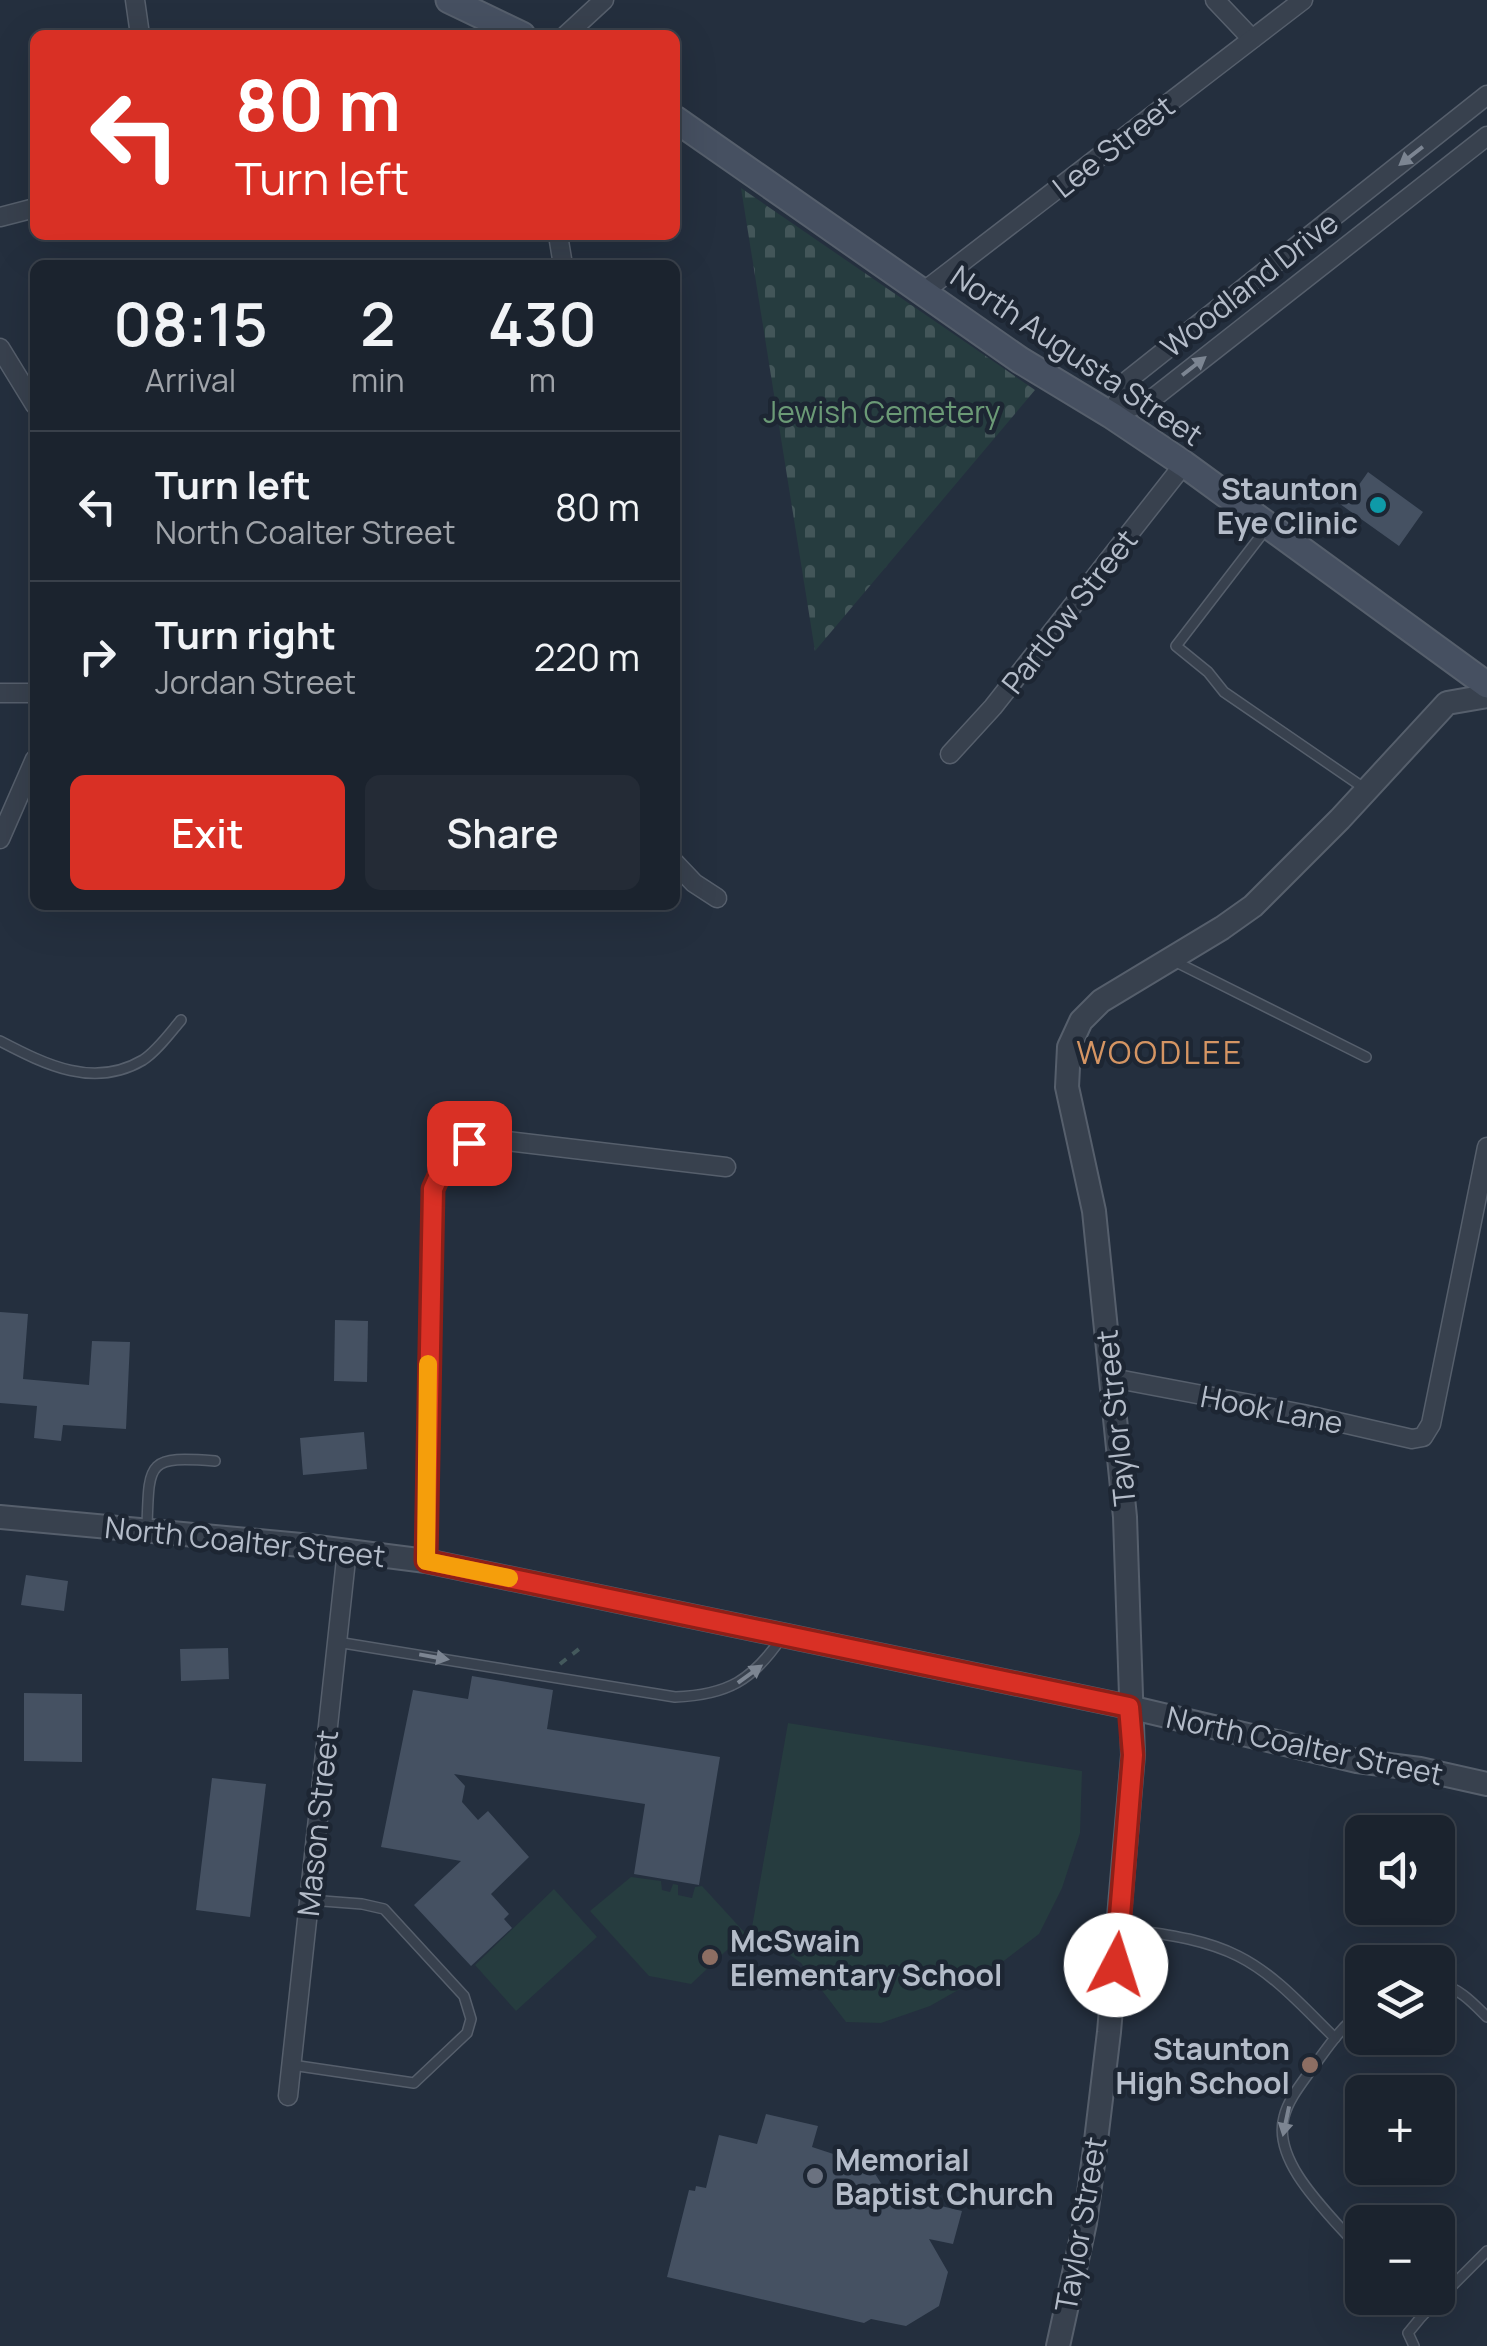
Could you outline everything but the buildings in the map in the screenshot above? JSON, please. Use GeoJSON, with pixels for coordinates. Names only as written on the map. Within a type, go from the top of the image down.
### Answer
{"type":"FeatureCollection","features":[{"type":"Feature","properties":{"kind":"main road"},"geometry":{"type":"LineString","coordinates":[[449,0],[512,30]]}},
{"type":"Feature","properties":{"kind":"main road","name":"North Augusta Street"},"geometry":{"type":"LineString","coordinates":[[680,122],[1020,360],[1184,464],[1487,684]]}},
{"type":"Feature","properties":{"kind":"street"},"geometry":{"type":"LineString","coordinates":[[135,0],[139,30]]}},
{"type":"Feature","properties":{"kind":"street"},"geometry":{"type":"LineString","coordinates":[[571,30],[604,0]]}},
{"type":"Feature","properties":{"kind":"street"},"geometry":{"type":"LineString","coordinates":[[1214,0],[1252,39]]}},
{"type":"Feature","properties":{"kind":"street","name":"Lee Street"},"geometry":{"type":"LineString","coordinates":[[924,292],[1303,0]]}},
{"type":"Feature","properties":{"kind":"street","name":"Woodland Drive"},"geometry":{"type":"LineString","coordinates":[[1111,415],[1128,380],[1487,95]]}},
{"type":"Feature","properties":{"kind":"street","name":"Woodland Drive"},"geometry":{"type":"LineString","coordinates":[[1111,415],[1152,399],[1487,136]]}},
{"type":"Feature","properties":{"kind":"street"},"geometry":{"type":"LineString","coordinates":[[0,217],[30,209]]}},
{"type":"Feature","properties":{"kind":"street"},"geometry":{"type":"LineString","coordinates":[[0,348],[30,397]]}},
{"type":"Feature","properties":{"kind":"street","name":"Partlow Street"},"geometry":{"type":"LineString","coordinates":[[950,754],[993,707],[1184,464]]}},
{"type":"Feature","properties":{"kind":"street"},"geometry":{"type":"LineString","coordinates":[[0,693],[30,693]]}},
{"type":"Feature","properties":{"kind":"street","name":"Taylor Street"},"geometry":{"type":"LineString","coordinates":[[1058,2346],[1085,2223],[1119,1928],[1133,1755],[1125,1516],[1112,1378],[1094,1211],[1067,1087],[1067,1055],[1076,1028],[1091,1009],[1252,906],[1447,703],[1487,696]]}},
{"type":"Feature","properties":{"kind":"street"},"geometry":{"type":"LineString","coordinates":[[0,839],[30,770]]}},
{"type":"Feature","properties":{"kind":"street"},"geometry":{"type":"LineString","coordinates":[[680,868],[716,898]]}},
{"type":"Feature","properties":{"kind":"street"},"geometry":{"type":"LineString","coordinates":[[426,1561],[431,1217],[433,1189],[442,1166],[460,1148],[479,1140],[726,1167]]}},
{"type":"Feature","properties":{"kind":"street","name":"Hook Lane"},"geometry":{"type":"LineString","coordinates":[[1112,1378],[1412,1438],[1423,1437],[1430,1430],[1487,1147]]}},
{"type":"Feature","properties":{"kind":"street","name":"North Coalter Street"},"geometry":{"type":"LineString","coordinates":[[0,1518],[347,1550],[426,1561],[1129,1707],[1357,1760],[1487,1784]]}},
{"type":"Feature","properties":{"kind":"street","name":"Mason Street"},"geometry":{"type":"LineString","coordinates":[[288,2096],[347,1550]]}},
{"type":"Feature","properties":{"kind":"lane"},"geometry":{"type":"LineString","coordinates":[[1269,525],[1176,646],[1208,672],[1224,692],[1366,790]]}},
{"type":"Feature","properties":{"kind":"lane"},"geometry":{"type":"LineString","coordinates":[[1170,959],[1366,1058]]}},
{"type":"Feature","properties":{"kind":"lane"},"geometry":{"type":"LineString","coordinates":[[0,1041],[69,1071],[111,1075],[146,1058],[182,1020]]}},
{"type":"Feature","properties":{"kind":"lane"},"geometry":{"type":"LineString","coordinates":[[146,1530],[150,1474],[171,1458],[215,1461]]}},
{"type":"Feature","properties":{"kind":"lane"},"geometry":{"type":"LineString","coordinates":[[338,1642],[675,1697],[707,1694],[745,1679],[764,1664],[783,1635]]}},
{"type":"Feature","properties":{"kind":"lane"},"geometry":{"type":"LineString","coordinates":[[292,2065],[414,2083],[467,2033],[472,2019],[464,1996],[384,1909],[308,1900]]}},
{"type":"Feature","properties":{"kind":"lane"},"geometry":{"type":"LineString","coordinates":[[1119,1928],[1180,1937],[1238,1956],[1288,1992],[1335,2038]]}},
{"type":"Feature","properties":{"kind":"lane"},"geometry":{"type":"LineString","coordinates":[[1455,1989],[1487,2017]]}},
{"type":"Feature","properties":{"kind":"lane"},"geometry":{"type":"LineString","coordinates":[[1345,2028],[1298,2088],[1284,2117],[1282,2150],[1299,2177],[1345,2232]]}},
{"type":"Feature","properties":{"kind":"lane"},"geometry":{"type":"LineString","coordinates":[[1414,2346],[1408,2333],[1487,2251]]}},
{"type":"Feature","properties":{"kind":"path"},"geometry":{"type":"LineString","coordinates":[[560,1664],[579,1649]]}},
{"type":"Feature","properties":{"kind":"green space","name":"Jewish Cemetery"},"geometry":{"type":"Polygon","coordinates":[[[741,188],[1035,390],[815,651],[741,188]]]}},
{"type":"Feature","properties":{"kind":"green space"},"geometry":{"type":"Polygon","coordinates":[[[788,1723],[1082,1771],[1080,1833],[1062,1888],[1039,1934],[988,1973],[930,2006],[881,2023],[846,2022],[801,1963],[752,1927],[788,1723]]]}},
{"type":"Feature","properties":{"kind":"green space"},"geometry":{"type":"Polygon","coordinates":[[[631,1877],[661,1881],[662,1890],[670,1892],[673,1884],[678,1885],[678,1895],[692,1898],[695,1887],[702,1886],[745,1933],[691,1984],[649,1976],[590,1911],[631,1877]]]}},
{"type":"Feature","properties":{"kind":"green space"},"geometry":{"type":"Polygon","coordinates":[[[554,1889],[597,1937],[516,2011],[475,1965],[554,1889]]]}},
{"type":"Feature","properties":{"kind":"slow traffic"},"geometry":{"type":"LineString","coordinates":[[428,1364],[426,1561],[509,1578]]}},
{"type":"Feature","properties":{"kind":"place","name":"Staunton Eye Clinic"},"geometry":{"type":"Point","coordinates":[1378,505]}},
{"type":"Feature","properties":{"kind":"place","name":"McSwain Elementary School"},"geometry":{"type":"Point","coordinates":[710,1957]}},
{"type":"Feature","properties":{"kind":"place","name":"Staunton High School"},"geometry":{"type":"Point","coordinates":[1310,2065]}},
{"type":"Feature","properties":{"kind":"place","name":"Memorial Baptist Church"},"geometry":{"type":"Point","coordinates":[815,2176]}},
{"type":"Feature","properties":{"kind":"district","name":"WOODLEE"},"geometry":{"type":"Point","coordinates":[1160,1052]}},
{"type":"Feature","properties":{"kind":"route"},"geometry":{"type":"LineString","coordinates":[[469,1143],[446,1160],[433,1189],[426,1561],[1129,1707],[1133,1755],[1116,1965]]}}]}
